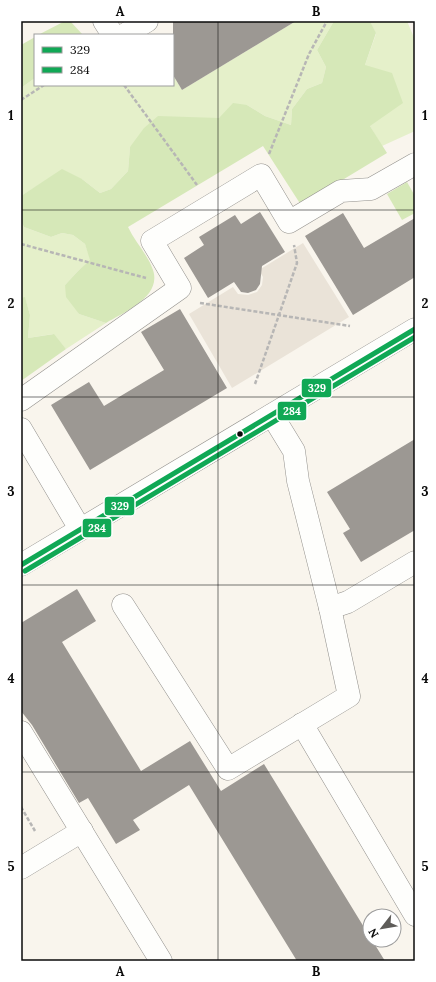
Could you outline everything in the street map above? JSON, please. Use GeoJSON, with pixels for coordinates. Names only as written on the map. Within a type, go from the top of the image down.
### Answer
{"type":"FeatureCollection","features":[{"type":"Feature","properties":{"kind":"street"},"geometry":{"type":"LineString","coordinates":[[104,21],[112,34]]}},
{"type":"Feature","properties":{"kind":"street"},"geometry":{"type":"LineString","coordinates":[[126,34],[147,21]]}},
{"type":"Feature","properties":{"kind":"street"},"geometry":{"type":"LineString","coordinates":[[21,400],[180,288],[152,241],[261,175],[289,222],[341,191],[371,190],[415,164]]}},
{"type":"Feature","properties":{"kind":"street"},"geometry":{"type":"LineString","coordinates":[[21,565],[415,329]]}},
{"type":"Feature","properties":{"kind":"street"},"geometry":{"type":"LineString","coordinates":[[124,605],[228,769],[349,696],[330,608],[298,481],[294,452],[272,415]]}},
{"type":"Feature","properties":{"kind":"street"},"geometry":{"type":"LineString","coordinates":[[21,429],[80,529]]}},
{"type":"Feature","properties":{"kind":"street"},"geometry":{"type":"LineString","coordinates":[[330,608],[348,602],[415,562]]}},
{"type":"Feature","properties":{"kind":"street"},"geometry":{"type":"LineString","coordinates":[[302,724],[415,915]]}},
{"type":"Feature","properties":{"kind":"street"},"geometry":{"type":"LineString","coordinates":[[21,732],[161,961]]}},
{"type":"Feature","properties":{"kind":"street"},"geometry":{"type":"LineString","coordinates":[[21,868],[82,831]]}},
{"type":"Feature","properties":{"kind":"path"},"geometry":{"type":"LineString","coordinates":[[261,175],[309,54],[327,21]]}},
{"type":"Feature","properties":{"kind":"path"},"geometry":{"type":"LineString","coordinates":[[21,100],[42,86]]}},
{"type":"Feature","properties":{"kind":"path"},"geometry":{"type":"LineString","coordinates":[[125,86],[199,188]]}},
{"type":"Feature","properties":{"kind":"path"},"geometry":{"type":"LineString","coordinates":[[255,384],[297,263],[293,242]]}},
{"type":"Feature","properties":{"kind":"path"},"geometry":{"type":"LineString","coordinates":[[21,244],[147,279]]}},
{"type":"Feature","properties":{"kind":"path"},"geometry":{"type":"LineString","coordinates":[[199,302],[278,316],[350,326]]}},
{"type":"Feature","properties":{"kind":"green space"},"geometry":{"type":"Polygon","coordinates":[[[65,21],[70,21],[82,34],[40,34],[65,21]]]}},
{"type":"Feature","properties":{"kind":"green space"},"geometry":{"type":"Polygon","coordinates":[[[296,21],[334,21],[317,50],[326,67],[322,83],[307,89],[292,109],[291,125],[265,116],[247,105],[219,118],[194,118],[130,147],[128,171],[111,189],[100,193],[82,179],[45,181],[21,196],[21,88],[34,79],[34,86],[174,86],[174,77],[182,90],[296,21]]]}},
{"type":"Feature","properties":{"kind":"green space"},"geometry":{"type":"Polygon","coordinates":[[[334,21],[370,21],[376,33],[365,65],[392,73],[403,103],[370,126],[387,153],[301,205],[263,146],[128,227],[148,259],[153,270],[154,280],[152,288],[147,296],[131,309],[106,323],[79,314],[66,297],[65,285],[90,260],[85,244],[73,235],[62,233],[51,237],[24,227],[21,221],[21,196],[62,169],[82,179],[100,193],[111,189],[128,171],[130,147],[144,128],[158,116],[219,118],[233,103],[247,105],[265,116],[291,125],[292,109],[307,89],[322,83],[326,67],[317,50],[334,21]]]}},
{"type":"Feature","properties":{"kind":"green space"},"geometry":{"type":"Polygon","coordinates":[[[370,21],[407,21],[415,40],[415,131],[382,146],[370,126],[365,65],[376,34],[370,21]]]}},
{"type":"Feature","properties":{"kind":"green space"},"geometry":{"type":"Polygon","coordinates":[[[34,38],[34,79],[21,88],[21,45],[34,38]]]}},
{"type":"Feature","properties":{"kind":"green space"},"geometry":{"type":"Polygon","coordinates":[[[407,182],[415,196],[415,213],[402,220],[387,194],[407,182]]]}},
{"type":"Feature","properties":{"kind":"green space"},"geometry":{"type":"Polygon","coordinates":[[[21,221],[24,227],[51,237],[62,233],[73,235],[85,244],[91,260],[65,285],[79,314],[106,323],[66,349],[53,334],[28,338],[30,315],[25,298],[21,298],[21,221]]]}},
{"type":"Feature","properties":{"kind":"green space"},"geometry":{"type":"Polygon","coordinates":[[[25,297],[30,315],[28,338],[54,334],[66,349],[21,381],[21,298],[25,297]]]}},
{"type":"Feature","properties":{"kind":"shaded area"},"geometry":{"type":"Polygon","coordinates":[[[303,243],[349,317],[232,388],[189,314],[233,287],[238,294],[248,295],[257,292],[262,285],[263,277],[259,270],[303,243]]]}},
{"type":"Feature","properties":{"kind":"building"},"geometry":{"type":"Polygon","coordinates":[[[173,21],[296,21],[182,90],[174,77],[173,21]]]}},
{"type":"Feature","properties":{"kind":"building"},"geometry":{"type":"Polygon","coordinates":[[[260,212],[285,252],[262,266],[260,284],[256,290],[248,293],[241,292],[234,282],[208,298],[184,258],[204,245],[199,237],[235,215],[241,224],[260,212]]]}},
{"type":"Feature","properties":{"kind":"building"},"geometry":{"type":"Polygon","coordinates":[[[343,213],[364,248],[415,218],[415,277],[353,315],[305,236],[343,213]]]}},
{"type":"Feature","properties":{"kind":"building"},"geometry":{"type":"Polygon","coordinates":[[[180,309],[227,388],[90,470],[51,405],[89,382],[104,406],[164,370],[141,332],[180,309]]]}},
{"type":"Feature","properties":{"kind":"building"},"geometry":{"type":"Polygon","coordinates":[[[415,439],[415,530],[361,562],[343,533],[350,529],[327,492],[415,439]]]}},
{"type":"Feature","properties":{"kind":"building"},"geometry":{"type":"Polygon","coordinates":[[[77,589],[96,621],[62,642],[141,771],[190,741],[221,791],[264,764],[362,924],[362,948],[377,948],[385,961],[297,961],[189,785],[133,820],[140,830],[116,844],[88,798],[79,803],[32,725],[21,711],[21,623],[77,589]]]}},
{"type":"Feature","properties":{"kind":"transit line","name":"329"},"geometry":{"type":"LineString","coordinates":[[21,565],[415,329]]}},
{"type":"Feature","properties":{"kind":"transit line","name":"284"},"geometry":{"type":"LineString","coordinates":[[25,571],[415,337]]}}]}
